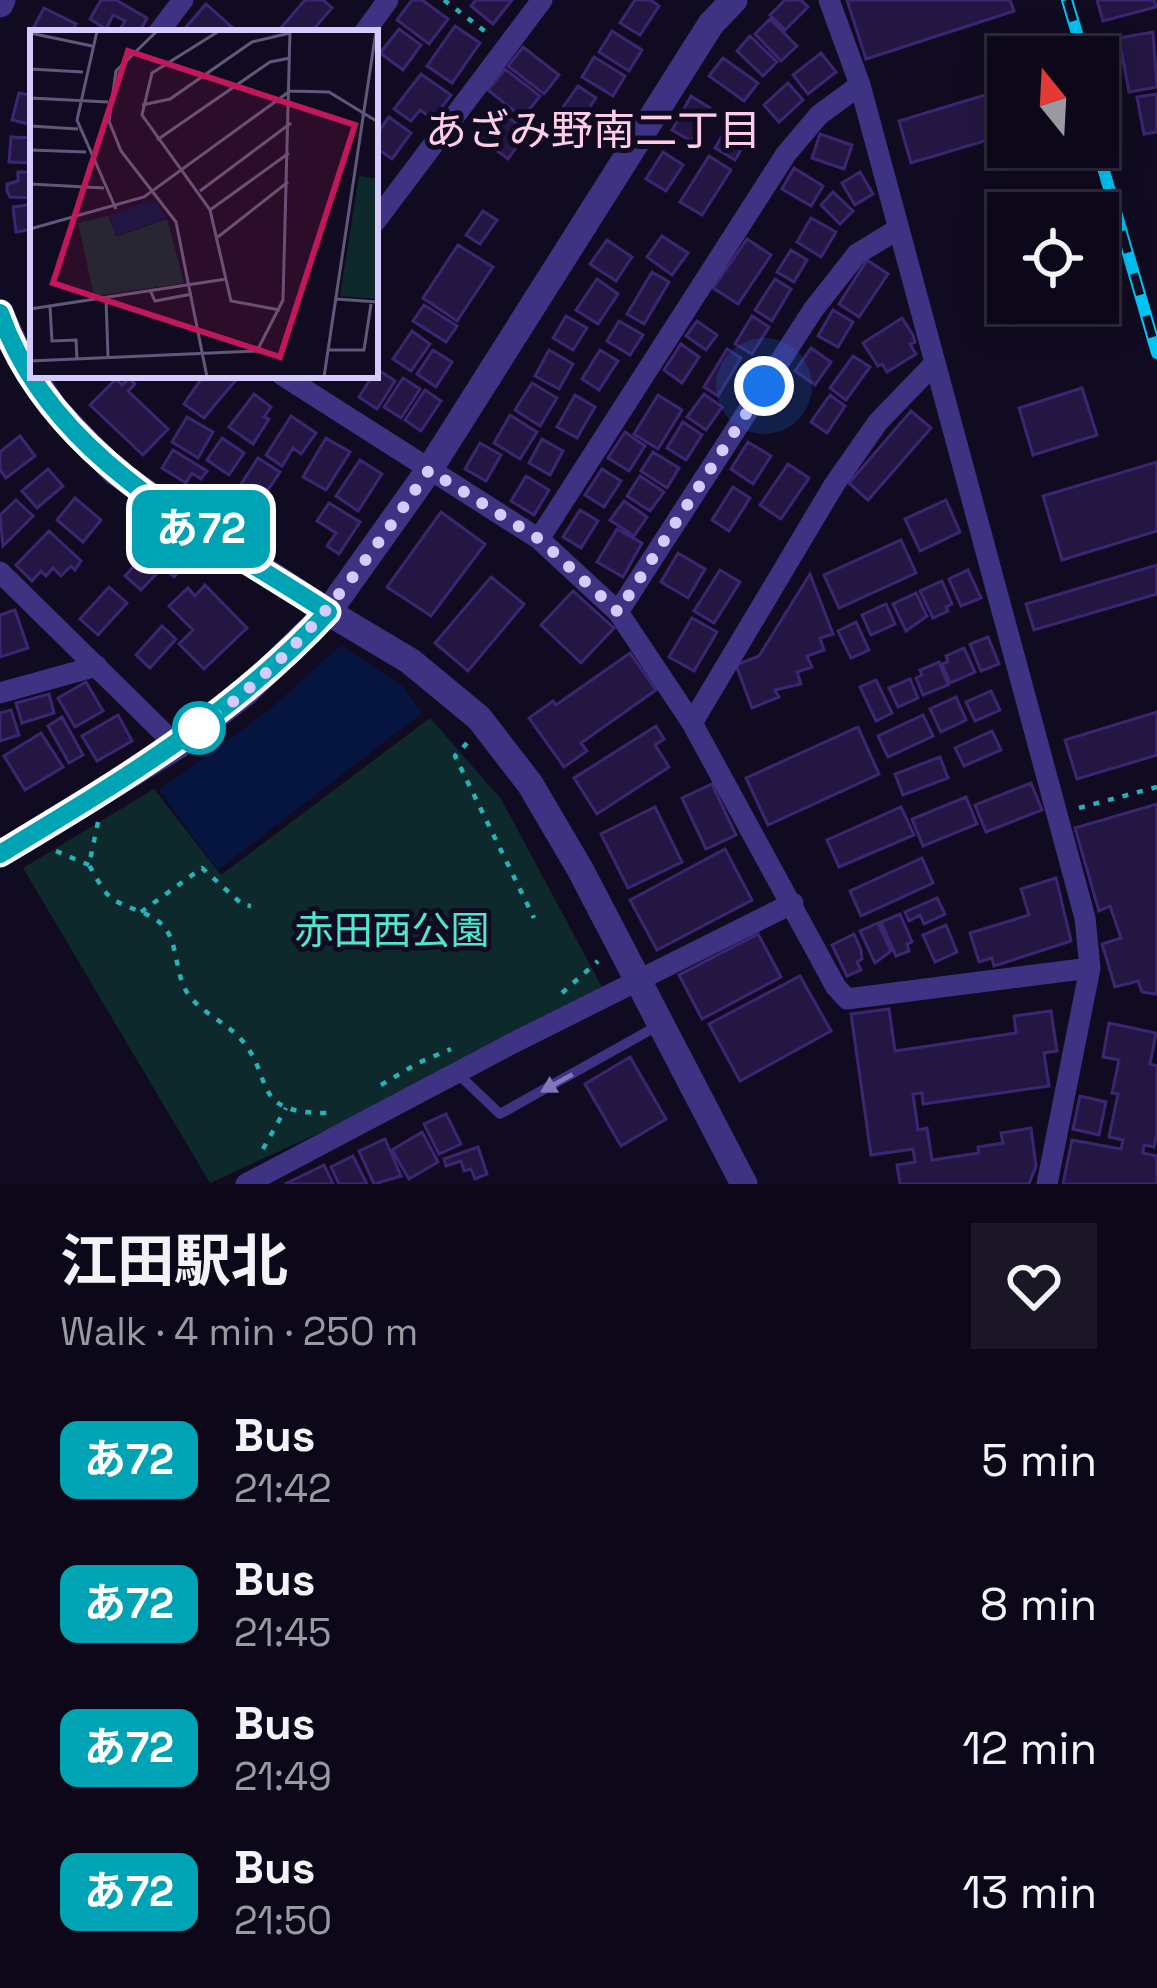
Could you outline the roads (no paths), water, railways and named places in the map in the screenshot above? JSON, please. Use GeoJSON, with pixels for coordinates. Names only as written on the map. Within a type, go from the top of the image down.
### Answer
{"type":"FeatureCollection","features":[{"type":"Feature","properties":{"kind":"street"},"geometry":{"type":"LineString","coordinates":[[160,30],[182,0]]}},
{"type":"Feature","properties":{"kind":"street"},"geometry":{"type":"LineString","coordinates":[[366,30],[388,0]]}},
{"type":"Feature","properties":{"kind":"street"},"geometry":{"type":"LineString","coordinates":[[378,218],[542,0]]}},
{"type":"Feature","properties":{"kind":"street"},"geometry":{"type":"LineString","coordinates":[[0,854],[177,746],[246,692],[328,612],[429,470],[711,24],[734,0]]}},
{"type":"Feature","properties":{"kind":"street"},"geometry":{"type":"LineString","coordinates":[[829,0],[860,86],[1085,918],[1090,968],[1047,1184]]}},
{"type":"Feature","properties":{"kind":"street"},"geometry":{"type":"LineString","coordinates":[[539,539],[786,154],[819,115],[860,86]]}},
{"type":"Feature","properties":{"kind":"street"},"geometry":{"type":"LineString","coordinates":[[618,612],[813,310],[857,254],[898,229]]}},
{"type":"Feature","properties":{"kind":"street"},"geometry":{"type":"LineString","coordinates":[[0,313],[30,372]]}},
{"type":"Feature","properties":{"kind":"street"},"geometry":{"type":"LineString","coordinates":[[692,723],[834,485],[878,422],[935,363]]}},
{"type":"Feature","properties":{"kind":"street"},"geometry":{"type":"LineString","coordinates":[[34,378],[53,407],[115,472],[410,661],[479,718],[530,784],[580,869],[744,1184]]}},
{"type":"Feature","properties":{"kind":"street"},"geometry":{"type":"LineString","coordinates":[[287,378],[539,539],[618,612],[692,723],[836,987],[847,999],[1090,968]]}},
{"type":"Feature","properties":{"kind":"street"},"geometry":{"type":"LineString","coordinates":[[0,572],[177,746]]}},
{"type":"Feature","properties":{"kind":"street"},"geometry":{"type":"LineString","coordinates":[[0,693],[97,666]]}},
{"type":"Feature","properties":{"kind":"street"},"geometry":{"type":"LineString","coordinates":[[264,1178],[457,1073],[793,903]]}},
{"type":"Feature","properties":{"kind":"lane"},"geometry":{"type":"LineString","coordinates":[[457,1073],[500,1114],[659,1025]]}},
{"type":"Feature","properties":{"kind":"water"},"geometry":{"type":"Polygon","coordinates":[[[341,645],[403,686],[422,713],[218,870],[159,790],[269,710],[341,645]]]}},
{"type":"Feature","properties":{"kind":"railway"},"geometry":{"type":"LineString","coordinates":[[1067,0],[1078,36]]}},
{"type":"Feature","properties":{"kind":"railway"},"geometry":{"type":"LineString","coordinates":[[1103,168],[1157,353]]}},
{"type":"Feature","properties":{"kind":"district","name":"あざみ野南二丁目"},"geometry":{"type":"Point","coordinates":[593,130]}},
{"type":"Feature","properties":{"kind":"park label","name":"赤田西公園"},"geometry":{"type":"Point","coordinates":[392,930]}}]}
